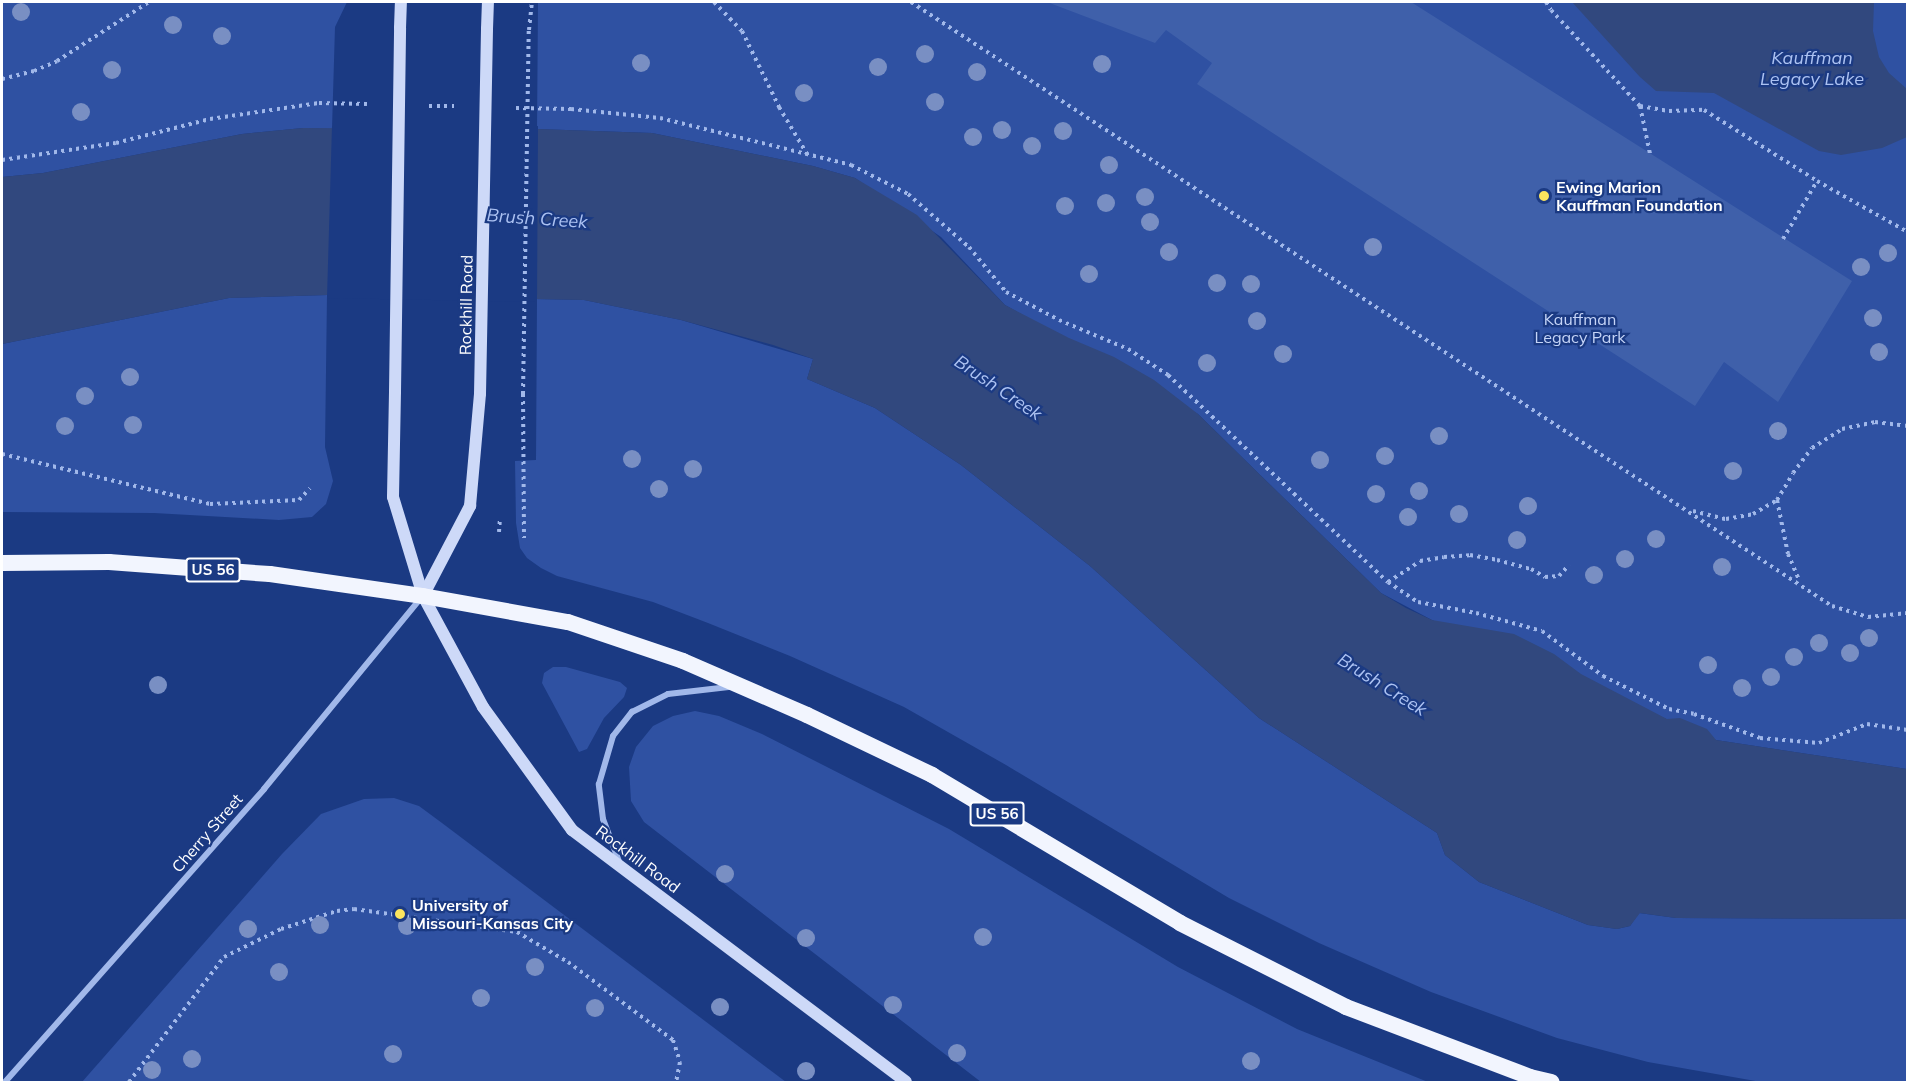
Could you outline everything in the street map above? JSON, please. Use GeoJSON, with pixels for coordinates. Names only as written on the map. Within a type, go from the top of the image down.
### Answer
{"type":"FeatureCollection","features":[{"type":"Feature","properties":{"kind":"highway","name":"US 56"},"geometry":{"type":"LineString","coordinates":[[2,562],[109,562],[270,574],[423,596],[568,622],[682,661],[807,715],[932,775],[1180,923],[1346,1007],[1551,1083]]}},
{"type":"Feature","properties":{"kind":"main road","name":"Rockhill Road"},"geometry":{"type":"LineString","coordinates":[[400,2],[393,497],[423,596],[483,707],[572,830],[906,1083]]}},
{"type":"Feature","properties":{"kind":"main road","name":"Rockhill Road"},"geometry":{"type":"LineString","coordinates":[[423,596],[470,506],[480,393],[488,2]]}},
{"type":"Feature","properties":{"kind":"street","name":"Cherry Street"},"geometry":{"type":"LineString","coordinates":[[5,1083],[264,789],[423,596]]}},
{"type":"Feature","properties":{"kind":"street"},"geometry":{"type":"LineString","coordinates":[[621,867],[603,819],[599,783],[613,736],[632,712],[668,694],[739,686]]}},
{"type":"Feature","properties":{"kind":"path"},"geometry":{"type":"LineString","coordinates":[[2,79],[34,71],[57,62],[149,2]]}},
{"type":"Feature","properties":{"kind":"path"},"geometry":{"type":"LineString","coordinates":[[524,538],[523,394],[529,30],[532,2]]}},
{"type":"Feature","properties":{"kind":"path"},"geometry":{"type":"LineString","coordinates":[[714,2],[742,31],[779,107],[807,155]]}},
{"type":"Feature","properties":{"kind":"path"},"geometry":{"type":"LineString","coordinates":[[911,2],[1800,582],[1832,606],[1868,616],[1908,613]]}},
{"type":"Feature","properties":{"kind":"path"},"geometry":{"type":"LineString","coordinates":[[1546,2],[1640,106],[1650,153]]}},
{"type":"Feature","properties":{"kind":"path"},"geometry":{"type":"LineString","coordinates":[[2,160],[116,143],[232,116],[319,103],[379,104]]}},
{"type":"Feature","properties":{"kind":"path"},"geometry":{"type":"LineString","coordinates":[[427,106],[463,106]]}},
{"type":"Feature","properties":{"kind":"path"},"geometry":{"type":"LineString","coordinates":[[1640,106],[1669,111],[1704,110],[1817,181],[1908,232]]}},
{"type":"Feature","properties":{"kind":"path"},"geometry":{"type":"LineString","coordinates":[[511,107],[571,109],[660,118],[851,165],[908,194],[969,247],[1006,292],[1059,321],[1128,349],[1168,375],[1388,582],[1418,602],[1476,613],[1542,631],[1604,675],[1669,709],[1694,714],[1760,738],[1819,743],[1867,724],[1908,730]]}},
{"type":"Feature","properties":{"kind":"path"},"geometry":{"type":"LineString","coordinates":[[1783,239],[1817,181]]}},
{"type":"Feature","properties":{"kind":"path"},"geometry":{"type":"LineString","coordinates":[[1690,510],[1726,519],[1753,514],[1778,500],[1793,473],[1812,448],[1842,429],[1875,422],[1908,426]]}},
{"type":"Feature","properties":{"kind":"path"},"geometry":{"type":"LineString","coordinates":[[2,454],[210,504],[298,500],[310,488]]}},
{"type":"Feature","properties":{"kind":"path"},"geometry":{"type":"LineString","coordinates":[[1778,500],[1788,554],[1800,582]]}},
{"type":"Feature","properties":{"kind":"path"},"geometry":{"type":"LineString","coordinates":[[1388,582],[1420,561],[1444,556],[1470,555],[1497,560],[1531,569],[1545,577],[1559,576],[1569,565]]}},
{"type":"Feature","properties":{"kind":"path"},"geometry":{"type":"LineString","coordinates":[[129,1083],[224,957],[281,929],[337,911],[354,909],[517,933],[568,962],[673,1040],[680,1062],[676,1083]]}},
{"type":"Feature","properties":{"kind":"green space"},"geometry":{"type":"Polygon","coordinates":[[[2,2],[347,2],[335,27],[332,129],[303,128],[242,134],[43,173],[2,177],[2,2]]]}},
{"type":"Feature","properties":{"kind":"green space","name":"Kauffman Legacy Park"},"geometry":{"type":"Polygon","coordinates":[[[538,2],[1907,2],[1907,769],[1716,740],[1432,620],[1381,593],[1198,414],[1005,305],[941,237],[855,178],[813,166],[652,133],[537,129],[538,2]]]}},
{"type":"Feature","properties":{"kind":"green space"},"geometry":{"type":"Polygon","coordinates":[[[327,295],[325,447],[333,481],[326,504],[312,517],[279,520],[154,513],[2,512],[2,344],[229,298],[327,295]]]}},
{"type":"Feature","properties":{"kind":"green space"},"geometry":{"type":"Polygon","coordinates":[[[537,299],[584,300],[681,320],[813,359],[807,379],[875,408],[961,465],[1090,566],[1259,718],[1437,833],[1445,855],[1479,882],[1588,925],[1617,929],[1630,926],[1639,913],[1676,918],[1907,919],[1907,1082],[1761,1082],[1648,1062],[1557,1038],[1431,992],[1319,943],[1229,898],[904,707],[790,656],[708,623],[653,602],[557,576],[541,568],[527,558],[520,548],[516,523],[515,461],[536,460],[537,299]]]}},
{"type":"Feature","properties":{"kind":"green space"},"geometry":{"type":"Polygon","coordinates":[[[553,667],[566,667],[620,682],[627,688],[624,697],[604,718],[587,749],[579,752],[542,683],[544,673],[553,667]]]}},
{"type":"Feature","properties":{"kind":"green space"},"geometry":{"type":"Polygon","coordinates":[[[695,711],[719,716],[762,734],[949,829],[1178,967],[1297,1029],[1428,1082],[981,1082],[644,822],[631,801],[629,767],[636,747],[653,726],[673,716],[695,711]]]}},
{"type":"Feature","properties":{"kind":"green space","name":"University of Missouri-Kansas City"},"geometry":{"type":"Polygon","coordinates":[[[394,798],[419,806],[786,1082],[82,1082],[282,854],[321,814],[364,799],[394,798]]]}},
{"type":"Feature","properties":{"kind":"water","name":"Kauffman Legacy Lake"},"geometry":{"type":"Polygon","coordinates":[[[1572,2],[1874,2],[1873,31],[1879,57],[1889,73],[1907,89],[1907,137],[1882,148],[1841,155],[1819,151],[1714,93],[1656,91],[1640,77],[1572,2]]]}},
{"type":"Feature","properties":{"kind":"water","name":"Brush Creek"},"geometry":{"type":"Polygon","coordinates":[[[303,128],[537,129],[652,133],[813,166],[855,178],[917,215],[1005,305],[1069,338],[1114,357],[1154,380],[1198,414],[1381,593],[1406,608],[1432,620],[1514,634],[1554,654],[1581,674],[1667,719],[1680,718],[1707,729],[1716,740],[1907,769],[1907,919],[1676,918],[1640,913],[1630,926],[1617,929],[1588,925],[1479,882],[1445,855],[1437,833],[1259,718],[1090,566],[961,465],[875,408],[807,379],[813,359],[773,345],[681,320],[584,300],[327,295],[229,298],[2,344],[2,177],[43,173],[242,134],[303,128]]]}},
{"type":"Feature","properties":{"kind":"pier"},"geometry":{"type":"Polygon","coordinates":[[[332,126],[538,126],[537,302],[327,298],[332,126]]]}},
{"type":"Feature","properties":{"kind":"building","name":"Ewing Marion Kauffman Foundation"},"geometry":{"type":"Polygon","coordinates":[[[1047,2],[1411,2],[1852,281],[1778,402],[1724,362],[1695,406],[1197,84],[1212,63],[1166,30],[1155,43],[1047,2]]]}},
{"type":"Feature","properties":{"kind":"place","name":"Ewing Marion Kauffman Foundation"},"geometry":{"type":"Point","coordinates":[1544,196]}},
{"type":"Feature","properties":{"kind":"place","name":"University of Missouri-Kansas City"},"geometry":{"type":"Point","coordinates":[400,914]}}]}
